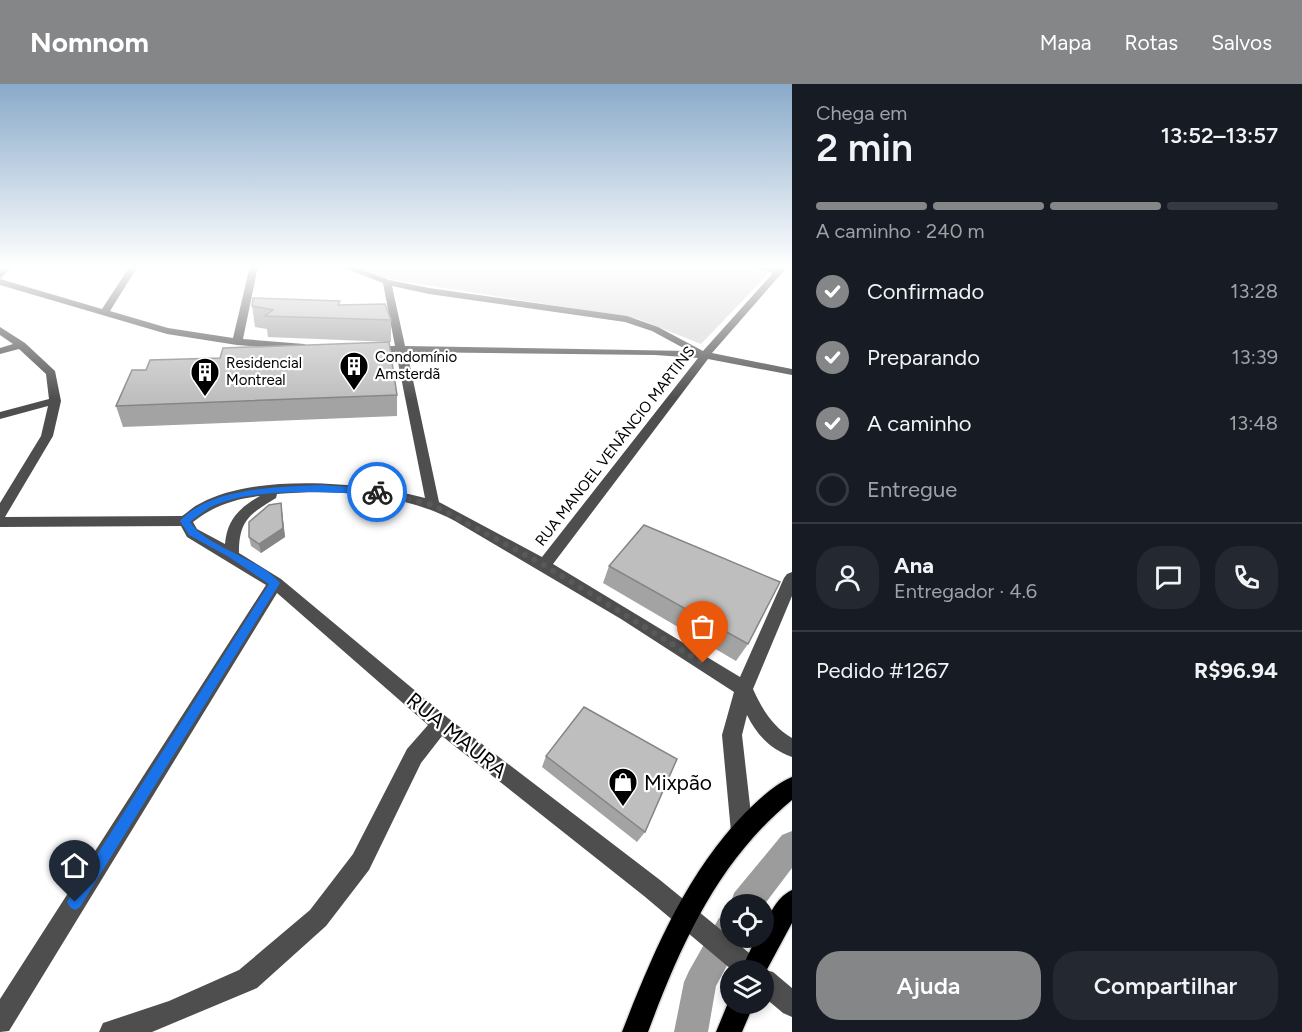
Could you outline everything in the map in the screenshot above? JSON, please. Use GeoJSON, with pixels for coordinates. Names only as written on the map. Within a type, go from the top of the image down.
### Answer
{"type":"FeatureCollection","features":[{"type":"Feature","properties":{"kind":"main road"},"geometry":{"type":"LineString","coordinates":[[635,1032],[655,978],[684,915],[713,868],[756,817],[792,787]]}},
{"type":"Feature","properties":{"kind":"main road"},"geometry":{"type":"LineString","coordinates":[[757,960],[792,902]]}},
{"type":"Feature","properties":{"kind":"main road"},"geometry":{"type":"LineString","coordinates":[[729,1032],[737,1014]]}},
{"type":"Feature","properties":{"kind":"street"},"geometry":{"type":"LineString","coordinates":[[99,310],[167,331],[237,342],[314,348]]}},
{"type":"Feature","properties":{"kind":"street"},"geometry":{"type":"LineString","coordinates":[[237,342],[244,310]]}},
{"type":"Feature","properties":{"kind":"street"},"geometry":{"type":"LineString","coordinates":[[392,310],[433,505]]}},
{"type":"Feature","properties":{"kind":"street"},"geometry":{"type":"LineString","coordinates":[[565,310],[627,319],[655,329],[705,355]]}},
{"type":"Feature","properties":{"kind":"street","name":"RUA MANOEL VENÂNCIO MARTINS"},"geometry":{"type":"LineString","coordinates":[[544,565],[705,355],[745,310]]}},
{"type":"Feature","properties":{"kind":"street"},"geometry":{"type":"LineString","coordinates":[[0,330],[21,345],[51,373],[55,400],[47,436],[0,514]]}},
{"type":"Feature","properties":{"kind":"street"},"geometry":{"type":"LineString","coordinates":[[0,351],[21,345]]}},
{"type":"Feature","properties":{"kind":"street"},"geometry":{"type":"LineString","coordinates":[[357,349],[655,352],[705,355],[792,372]]}},
{"type":"Feature","properties":{"kind":"street"},"geometry":{"type":"LineString","coordinates":[[0,416],[55,400]]}},
{"type":"Feature","properties":{"kind":"street"},"geometry":{"type":"LineString","coordinates":[[0,522],[185,521],[208,505],[234,497],[279,490],[322,488],[400,495],[433,505],[544,565],[744,689],[760,724],[784,745],[792,748]]}},
{"type":"Feature","properties":{"kind":"street"},"geometry":{"type":"LineString","coordinates":[[232,555],[231,531],[244,511],[279,490]]}},
{"type":"Feature","properties":{"kind":"street","name":"RUA MAURA"},"geometry":{"type":"LineString","coordinates":[[185,521],[192,533],[275,583],[441,724],[740,960]]}},
{"type":"Feature","properties":{"kind":"street"},"geometry":{"type":"LineString","coordinates":[[742,832],[732,735],[744,689],[792,578]]}},
{"type":"Feature","properties":{"kind":"street"},"geometry":{"type":"LineString","coordinates":[[0,1022],[275,583]]}},
{"type":"Feature","properties":{"kind":"street"},"geometry":{"type":"LineString","coordinates":[[112,1032],[171,1013],[248,979],[318,918],[361,862],[414,756],[441,724]]}},
{"type":"Feature","properties":{"kind":"street"},"geometry":{"type":"LineString","coordinates":[[774,989],[792,1004]]}},
{"type":"Feature","properties":{"kind":"shaded area"},"geometry":{"type":"Polygon","coordinates":[[[584,310],[733,310],[701,344],[638,319],[584,310]]]}},
{"type":"Feature","properties":{"kind":"building"},"geometry":{"type":"Polygon","coordinates":[[[273,310],[387,310],[391,320],[265,316],[273,310]]]}},
{"type":"Feature","properties":{"kind":"building"},"geometry":{"type":"Polygon","coordinates":[[[389,342],[397,395],[116,406],[132,370],[146,370],[150,360],[220,358],[223,348],[389,342]]]}},
{"type":"Feature","properties":{"kind":"building"},"geometry":{"type":"Polygon","coordinates":[[[281,503],[283,528],[259,544],[249,537],[249,522],[269,505],[281,503]]]}},
{"type":"Feature","properties":{"kind":"building"},"geometry":{"type":"Polygon","coordinates":[[[644,525],[780,582],[748,644],[609,566],[644,525]]]}},
{"type":"Feature","properties":{"kind":"building","name":"Mixpão"},"geometry":{"type":"Polygon","coordinates":[[[584,707],[677,759],[645,832],[546,756],[584,707]]]}},
{"type":"Feature","properties":{"kind":"waterway"},"geometry":{"type":"LineString","coordinates":[[753,894],[792,845]]}},
{"type":"Feature","properties":{"kind":"waterway"},"geometry":{"type":"LineString","coordinates":[[691,1032],[700,982],[720,947]]}},
{"type":"Feature","properties":{"kind":"way so far"},"geometry":{"type":"LineString","coordinates":[[377,492],[400,495],[433,505],[544,565],[703,663]]}},
{"type":"Feature","properties":{"kind":"place","name":"Condomínio Amsterdã"},"geometry":{"type":"Point","coordinates":[354,392]}},
{"type":"Feature","properties":{"kind":"place","name":"Residencial Montreal"},"geometry":{"type":"Point","coordinates":[205,398]}},
{"type":"Feature","properties":{"kind":"place","name":"Mixpão"},"geometry":{"type":"Point","coordinates":[623,808]}},
{"type":"Feature","properties":{"kind":"route"},"geometry":{"type":"LineString","coordinates":[[75,902],[275,583],[192,533],[185,521],[208,505],[234,497],[279,490],[322,488],[377,492]]}}]}
